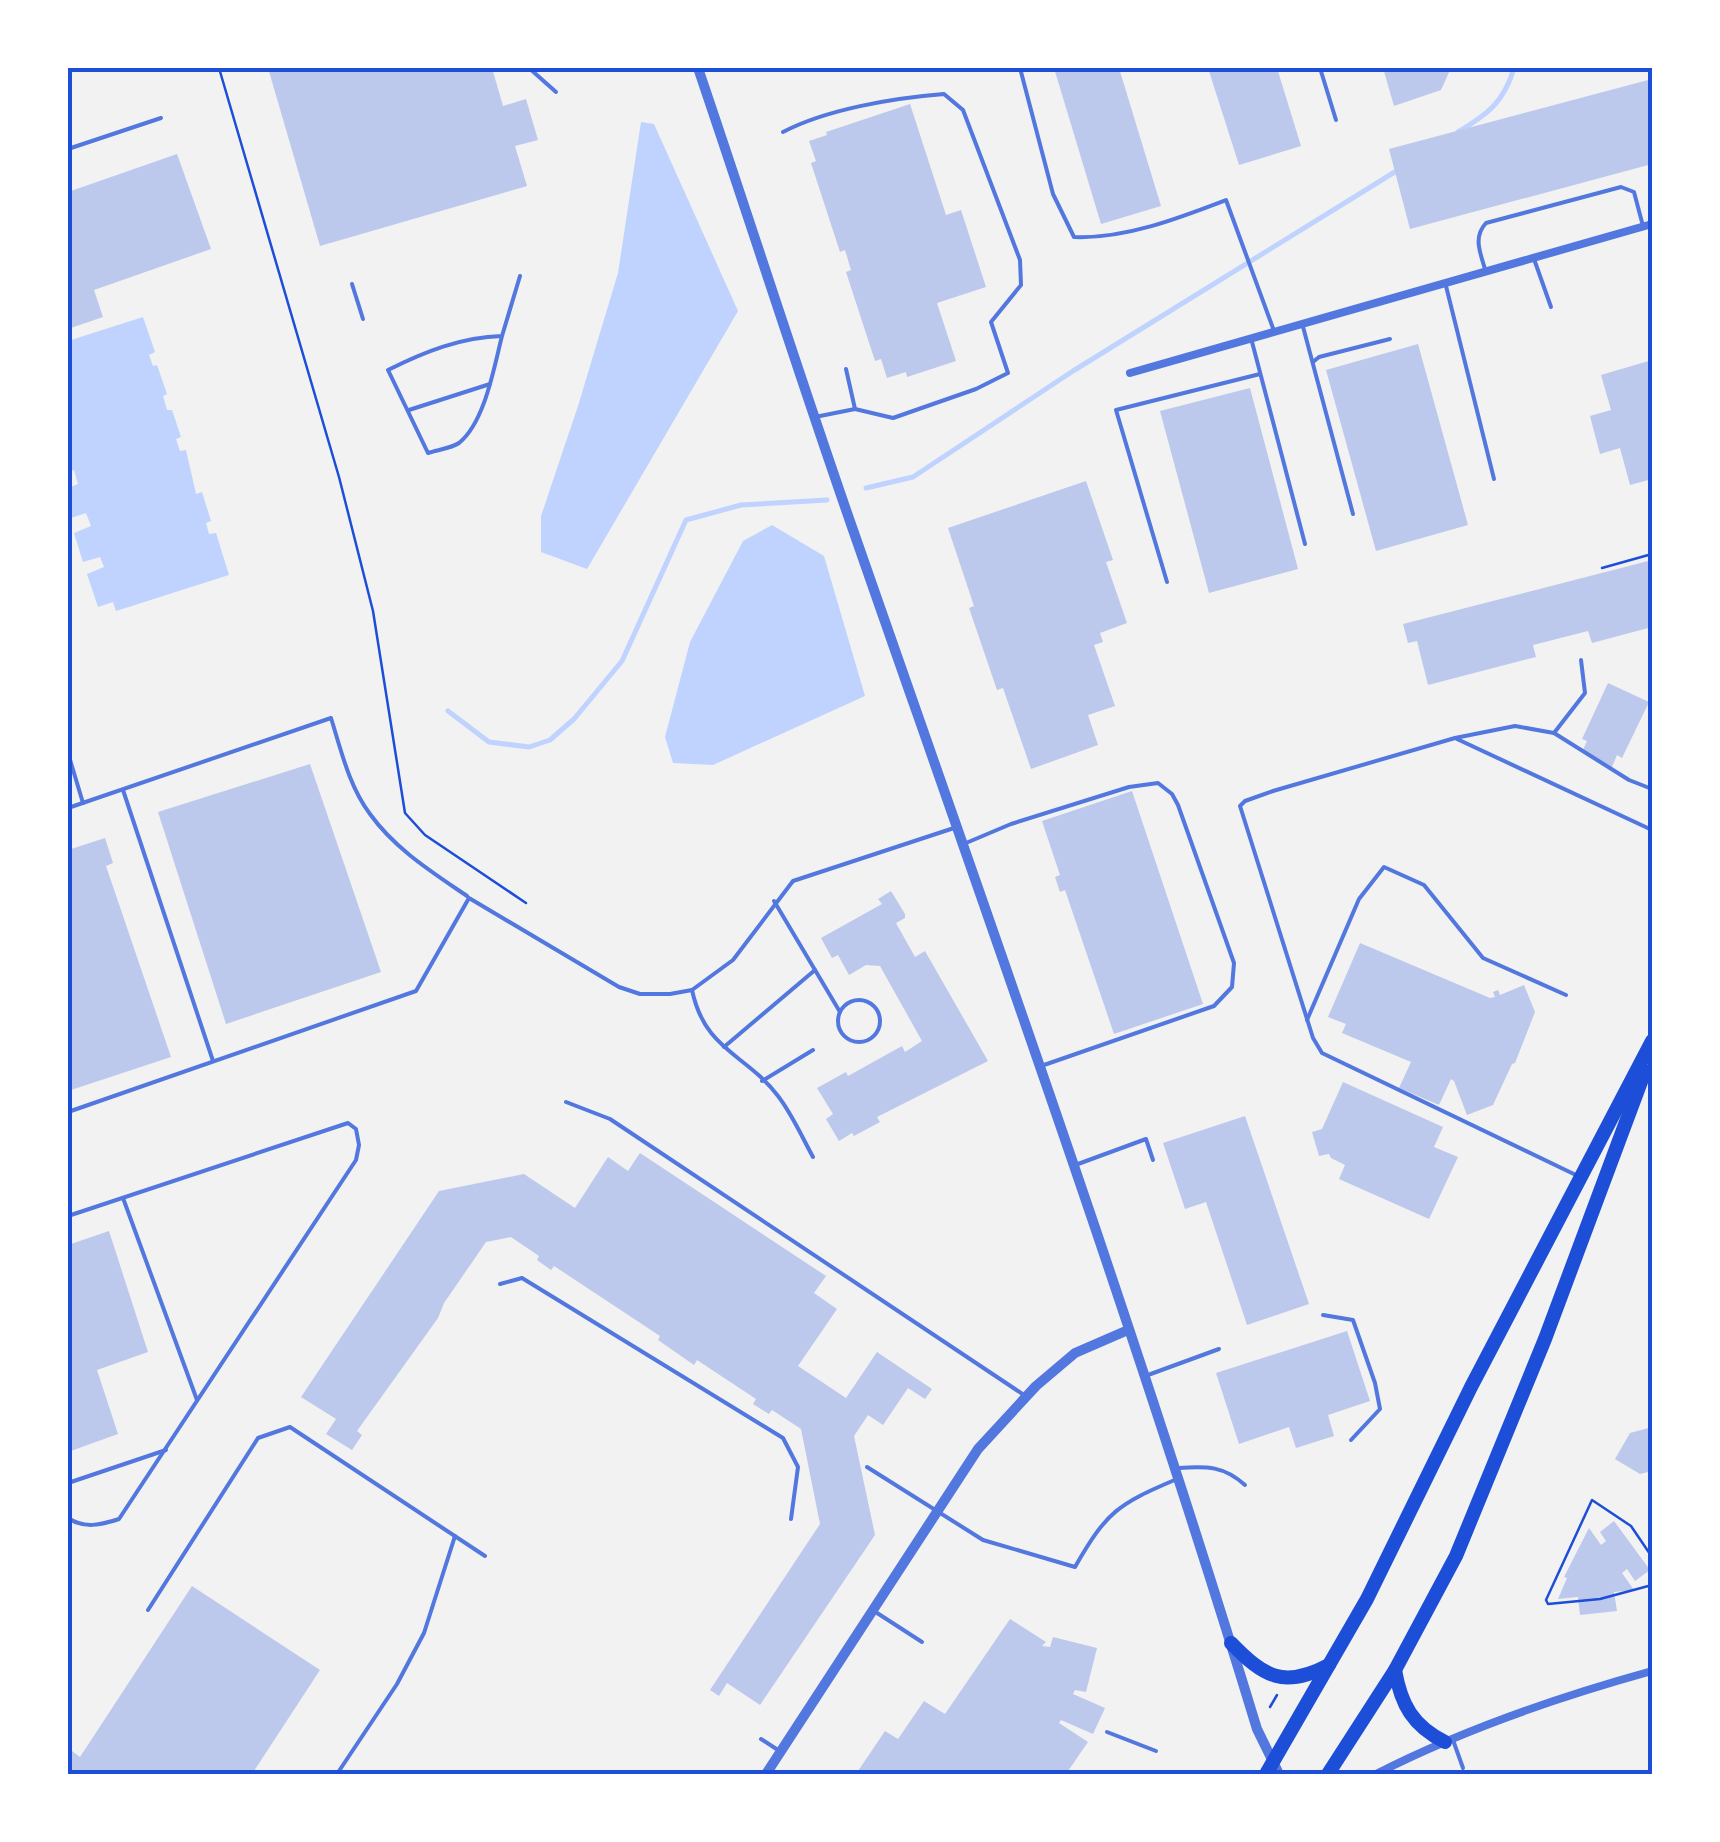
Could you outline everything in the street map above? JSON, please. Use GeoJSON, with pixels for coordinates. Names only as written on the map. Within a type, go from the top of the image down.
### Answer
{"type":"FeatureCollection","features":[{"type":"Feature","properties":{"kind":"highway"},"geometry":{"type":"LineString","coordinates":[[1273,1771],[1367,1599],[1471,1387],[1652,1041]]}},
{"type":"Feature","properties":{"kind":"highway"},"geometry":{"type":"LineString","coordinates":[[1328,1774],[1395,1670],[1456,1556],[1545,1339],[1652,1052]]}},
{"type":"Feature","properties":{"kind":"highway"},"geometry":{"type":"LineString","coordinates":[[1231,1642],[1259,1670],[1277,1677],[1304,1676],[1330,1664]]}},
{"type":"Feature","properties":{"kind":"highway"},"geometry":{"type":"LineString","coordinates":[[1395,1670],[1399,1694],[1412,1720],[1426,1732],[1449,1741]]}},
{"type":"Feature","properties":{"kind":"street"},"geometry":{"type":"LineString","coordinates":[[698,68],[1040,1066],[1273,1771]]}},
{"type":"Feature","properties":{"kind":"street"},"geometry":{"type":"LineString","coordinates":[[1130,373],[1648,225]]}},
{"type":"Feature","properties":{"kind":"street"},"geometry":{"type":"LineString","coordinates":[[766,1774],[978,1449],[1026,1396],[1075,1353],[1128,1330]]}},
{"type":"Feature","properties":{"kind":"street"},"geometry":{"type":"LineString","coordinates":[[1376,1774],[1565,1695],[1652,1671]]}},
{"type":"Feature","properties":{"kind":"lane"},"geometry":{"type":"LineString","coordinates":[[68,71],[79,68]]}},
{"type":"Feature","properties":{"kind":"lane"},"geometry":{"type":"LineString","coordinates":[[529,68],[556,92]]}},
{"type":"Feature","properties":{"kind":"lane"},"geometry":{"type":"LineString","coordinates":[[1020,68],[1053,194],[1074,236],[1101,238],[1191,214],[1226,200],[1274,332]]}},
{"type":"Feature","properties":{"kind":"lane"},"geometry":{"type":"LineString","coordinates":[[1320,68],[1336,120]]}},
{"type":"Feature","properties":{"kind":"lane"},"geometry":{"type":"LineString","coordinates":[[783,132],[801,123],[906,97],[944,94],[963,110],[1020,260],[1020,285],[991,322],[1008,373],[976,389],[893,418],[856,410],[815,417]]}},
{"type":"Feature","properties":{"kind":"lane"},"geometry":{"type":"LineString","coordinates":[[68,150],[161,118]]}},
{"type":"Feature","properties":{"kind":"lane"},"geometry":{"type":"LineString","coordinates":[[1485,270],[1478,245],[1479,230],[1486,222],[1621,187],[1634,192],[1648,225]]}},
{"type":"Feature","properties":{"kind":"lane"},"geometry":{"type":"LineString","coordinates":[[1533,256],[1550,307]]}},
{"type":"Feature","properties":{"kind":"lane"},"geometry":{"type":"LineString","coordinates":[[502,336],[480,336],[424,352],[388,370],[428,452],[458,444],[474,424],[490,384],[520,276]]}},
{"type":"Feature","properties":{"kind":"lane"},"geometry":{"type":"LineString","coordinates":[[1445,282],[1494,479]]}},
{"type":"Feature","properties":{"kind":"lane"},"geometry":{"type":"LineString","coordinates":[[352,284],[363,320]]}},
{"type":"Feature","properties":{"kind":"lane"},"geometry":{"type":"LineString","coordinates":[[1302,323],[1353,514]]}},
{"type":"Feature","properties":{"kind":"lane"},"geometry":{"type":"LineString","coordinates":[[1251,338],[1305,544]]}},
{"type":"Feature","properties":{"kind":"lane"},"geometry":{"type":"LineString","coordinates":[[1312,362],[1390,340]]}},
{"type":"Feature","properties":{"kind":"lane"},"geometry":{"type":"LineString","coordinates":[[846,369],[856,410]]}},
{"type":"Feature","properties":{"kind":"lane"},"geometry":{"type":"LineString","coordinates":[[1167,582],[1116,410],[1260,374]]}},
{"type":"Feature","properties":{"kind":"lane"},"geometry":{"type":"LineString","coordinates":[[407,410],[490,384]]}},
{"type":"Feature","properties":{"kind":"lane"},"geometry":{"type":"LineString","coordinates":[[1554,734],[1585,693],[1582,660]]}},
{"type":"Feature","properties":{"kind":"lane"},"geometry":{"type":"LineString","coordinates":[[68,808],[331,718],[350,778],[370,814],[411,858],[469,898],[619,987],[640,994],[692,990],[732,960],[793,880],[957,826]]}},
{"type":"Feature","properties":{"kind":"lane"},"geometry":{"type":"LineString","coordinates":[[1582,1178],[1322,1052],[1307,1020],[1240,806],[1273,792],[1454,738],[1515,726],[1554,734],[1629,780],[1652,789]]}},
{"type":"Feature","properties":{"kind":"lane"},"geometry":{"type":"LineString","coordinates":[[1454,738],[1652,830]]}},
{"type":"Feature","properties":{"kind":"lane"},"geometry":{"type":"LineString","coordinates":[[68,753],[83,803]]}},
{"type":"Feature","properties":{"kind":"lane"},"geometry":{"type":"LineString","coordinates":[[963,844],[1011,824],[1158,783],[1172,794],[1234,963],[1232,987],[1214,1006],[1040,1066]]}},
{"type":"Feature","properties":{"kind":"lane"},"geometry":{"type":"LineString","coordinates":[[123,790],[214,1061]]}},
{"type":"Feature","properties":{"kind":"lane"},"geometry":{"type":"LineString","coordinates":[[1307,1020],[1359,899],[1384,866],[1424,885],[1483,958],[1566,996]]}},
{"type":"Feature","properties":{"kind":"lane"},"geometry":{"type":"LineString","coordinates":[[68,1112],[416,991],[469,898]]}},
{"type":"Feature","properties":{"kind":"lane"},"geometry":{"type":"LineString","coordinates":[[774,902],[840,1012],[838,1025],[850,1041],[864,1042],[880,1028],[880,1014],[871,1003],[850,1002],[840,1012]]}},
{"type":"Feature","properties":{"kind":"lane"},"geometry":{"type":"LineString","coordinates":[[724,1047],[815,970]]}},
{"type":"Feature","properties":{"kind":"lane"},"geometry":{"type":"LineString","coordinates":[[692,990],[697,1011],[710,1034],[778,1095],[813,1157]]}},
{"type":"Feature","properties":{"kind":"lane"},"geometry":{"type":"LineString","coordinates":[[762,1081],[813,1050]]}},
{"type":"Feature","properties":{"kind":"lane"},"geometry":{"type":"LineString","coordinates":[[566,1102],[610,1119],[1026,1396]]}},
{"type":"Feature","properties":{"kind":"lane"},"geometry":{"type":"LineString","coordinates":[[68,1216],[348,1124],[356,1128],[356,1160],[119,1519],[101,1525],[78,1525],[68,1518]]}},
{"type":"Feature","properties":{"kind":"lane"},"geometry":{"type":"LineString","coordinates":[[1073,1166],[1146,1139],[1153,1160]]}},
{"type":"Feature","properties":{"kind":"lane"},"geometry":{"type":"LineString","coordinates":[[123,1198],[198,1402]]}},
{"type":"Feature","properties":{"kind":"lane"},"geometry":{"type":"LineString","coordinates":[[500,1284],[522,1278],[783,1438],[798,1467],[791,1519]]}},
{"type":"Feature","properties":{"kind":"lane"},"geometry":{"type":"LineString","coordinates":[[1323,1316],[1353,1320],[1376,1383],[1380,1408],[1351,1440]]}},
{"type":"Feature","properties":{"kind":"lane"},"geometry":{"type":"LineString","coordinates":[[1144,1376],[1220,1350]]}},
{"type":"Feature","properties":{"kind":"lane"},"geometry":{"type":"LineString","coordinates":[[148,1610],[258,1438],[290,1427],[485,1556]]}},
{"type":"Feature","properties":{"kind":"lane"},"geometry":{"type":"LineString","coordinates":[[68,1483],[166,1450]]}},
{"type":"Feature","properties":{"kind":"lane"},"geometry":{"type":"LineString","coordinates":[[868,1467],[984,1540],[1075,1568],[1098,1526],[1131,1498],[1176,1474],[1210,1466],[1228,1470],[1245,1484]]}},
{"type":"Feature","properties":{"kind":"lane"},"geometry":{"type":"LineString","coordinates":[[337,1774],[397,1684],[424,1633],[455,1536]]}},
{"type":"Feature","properties":{"kind":"lane"},"geometry":{"type":"LineString","coordinates":[[874,1612],[922,1642]]}},
{"type":"Feature","properties":{"kind":"lane"},"geometry":{"type":"LineString","coordinates":[[1107,1732],[1156,1751]]}},
{"type":"Feature","properties":{"kind":"lane"},"geometry":{"type":"LineString","coordinates":[[762,1739],[781,1752]]}},
{"type":"Feature","properties":{"kind":"lane"},"geometry":{"type":"LineString","coordinates":[[1449,1741],[1463,1768]]}},
{"type":"Feature","properties":{"kind":"path"},"geometry":{"type":"LineString","coordinates":[[218,68],[339,477],[373,610],[405,812],[425,835],[526,903]]}},
{"type":"Feature","properties":{"kind":"path"},"geometry":{"type":"LineString","coordinates":[[1602,568],[1652,554]]}},
{"type":"Feature","properties":{"kind":"path"},"geometry":{"type":"LineString","coordinates":[[1652,1557],[1631,1526],[1592,1500],[1546,1600],[1548,1604],[1600,1599],[1652,1585]]}},
{"type":"Feature","properties":{"kind":"path"},"geometry":{"type":"LineString","coordinates":[[1270,1706],[1283,1684]]}},
{"type":"Feature","properties":{"kind":"water"},"geometry":{"type":"Polygon","coordinates":[[[641,122],[654,124],[738,311],[587,569],[541,552],[541,516],[618,273],[641,122]]]}},
{"type":"Feature","properties":{"kind":"water"},"geometry":{"type":"Polygon","coordinates":[[[143,317],[155,352],[149,355],[153,366],[157,365],[167,394],[163,396],[167,410],[172,410],[181,437],[176,439],[180,451],[186,450],[196,494],[202,492],[211,521],[206,523],[209,534],[216,533],[229,575],[116,611],[113,602],[98,607],[87,574],[104,567],[100,557],[83,562],[74,533],[91,526],[86,513],[71,518],[68,488],[78,484],[74,470],[68,472],[68,341],[143,317]]]}},
{"type":"Feature","properties":{"kind":"water"},"geometry":{"type":"Polygon","coordinates":[[[772,525],[824,556],[865,696],[713,765],[673,763],[665,737],[690,642],[743,541],[772,525]]]}},
{"type":"Feature","properties":{"kind":"building"},"geometry":{"type":"Polygon","coordinates":[[[268,68],[492,68],[503,106],[526,99],[538,140],[515,146],[527,186],[320,246],[268,68]]]}},
{"type":"Feature","properties":{"kind":"building"},"geometry":{"type":"Polygon","coordinates":[[[1054,68],[1119,68],[1161,206],[1101,224],[1054,68]]]}},
{"type":"Feature","properties":{"kind":"building"},"geometry":{"type":"Polygon","coordinates":[[[1208,68],[1277,68],[1301,146],[1239,165],[1208,68]]]}},
{"type":"Feature","properties":{"kind":"building"},"geometry":{"type":"Polygon","coordinates":[[[1383,68],[1451,68],[1441,90],[1394,106],[1383,68]]]}},
{"type":"Feature","properties":{"kind":"building"},"geometry":{"type":"Polygon","coordinates":[[[1652,79],[1652,164],[1410,229],[1389,149],[1652,79]]]}},
{"type":"Feature","properties":{"kind":"building"},"geometry":{"type":"Polygon","coordinates":[[[910,104],[946,215],[961,210],[986,287],[937,303],[956,361],[907,377],[906,372],[887,378],[881,359],[875,361],[846,272],[851,270],[845,250],[840,252],[811,163],[816,161],[809,141],[910,104]]]}},
{"type":"Feature","properties":{"kind":"building"},"geometry":{"type":"Polygon","coordinates":[[[177,154],[211,249],[94,290],[103,317],[68,329],[68,192],[177,154]]]}},
{"type":"Feature","properties":{"kind":"building"},"geometry":{"type":"Polygon","coordinates":[[[1418,344],[1468,525],[1376,551],[1326,370],[1418,344]]]}},
{"type":"Feature","properties":{"kind":"building"},"geometry":{"type":"Polygon","coordinates":[[[1652,360],[1652,479],[1630,485],[1620,448],[1600,454],[1590,416],[1611,410],[1601,375],[1652,360]]]}},
{"type":"Feature","properties":{"kind":"building"},"geometry":{"type":"Polygon","coordinates":[[[1250,388],[1298,569],[1209,593],[1160,411],[1250,388]]]}},
{"type":"Feature","properties":{"kind":"building"},"geometry":{"type":"Polygon","coordinates":[[[1086,481],[1113,560],[1106,562],[1127,623],[1100,633],[1103,642],[1094,645],[1115,706],[1088,715],[1098,745],[1031,769],[1003,688],[997,690],[969,608],[974,606],[948,528],[1086,481]]]}},
{"type":"Feature","properties":{"kind":"building"},"geometry":{"type":"Polygon","coordinates":[[[1652,560],[1652,627],[1592,643],[1588,631],[1533,645],[1536,657],[1428,685],[1417,641],[1408,643],[1403,624],[1652,560]]]}},
{"type":"Feature","properties":{"kind":"building"},"geometry":{"type":"Polygon","coordinates":[[[1608,683],[1649,702],[1622,758],[1617,755],[1612,767],[1582,752],[1587,741],[1582,739],[1608,683]]]}},
{"type":"Feature","properties":{"kind":"building"},"geometry":{"type":"Polygon","coordinates":[[[310,764],[381,972],[226,1024],[158,812],[310,764]]]}},
{"type":"Feature","properties":{"kind":"building"},"geometry":{"type":"Polygon","coordinates":[[[1132,791],[1203,1004],[1114,1034],[1065,890],[1060,892],[1055,877],[1060,875],[1042,821],[1132,791]]]}},
{"type":"Feature","properties":{"kind":"building"},"geometry":{"type":"Polygon","coordinates":[[[105,838],[113,863],[106,866],[171,1057],[68,1091],[68,850],[105,838]]]}},
{"type":"Feature","properties":{"kind":"building"},"geometry":{"type":"Polygon","coordinates":[[[891,891],[905,914],[896,923],[915,957],[925,951],[988,1061],[877,1117],[880,1122],[839,1141],[826,1119],[833,1114],[817,1088],[902,1046],[905,1052],[922,1041],[880,966],[866,965],[849,975],[838,955],[832,958],[821,938],[882,904],[878,899],[891,891]]]}},
{"type":"Feature","properties":{"kind":"building"},"geometry":{"type":"Polygon","coordinates":[[[1360,943],[1490,998],[1498,990],[1500,995],[1524,985],[1535,1012],[1493,1105],[1467,1115],[1451,1079],[1439,1105],[1399,1088],[1411,1062],[1342,1033],[1346,1024],[1328,1017],[1360,943]]]}},
{"type":"Feature","properties":{"kind":"building"},"geometry":{"type":"Polygon","coordinates":[[[1343,1082],[1443,1127],[1434,1147],[1458,1157],[1429,1219],[1339,1179],[1345,1165],[1329,1154],[1319,1156],[1312,1132],[1322,1129],[1343,1082]]]}},
{"type":"Feature","properties":{"kind":"building"},"geometry":{"type":"Polygon","coordinates":[[[1245,1116],[1309,1304],[1247,1325],[1206,1202],[1185,1209],[1163,1143],[1245,1116]]]}},
{"type":"Feature","properties":{"kind":"building"},"geometry":{"type":"Polygon","coordinates":[[[640,1153],[826,1276],[814,1293],[837,1309],[798,1366],[846,1398],[877,1352],[932,1389],[925,1399],[908,1388],[883,1425],[868,1415],[854,1436],[875,1535],[760,1705],[727,1683],[719,1696],[710,1690],[820,1524],[801,1429],[772,1410],[769,1414],[753,1404],[756,1399],[697,1360],[694,1365],[658,1340],[660,1336],[554,1266],[551,1270],[537,1260],[539,1256],[511,1237],[486,1242],[438,1318],[357,1431],[362,1435],[352,1450],[326,1434],[336,1419],[301,1397],[439,1191],[524,1174],[575,1208],[608,1157],[628,1171],[640,1153]]]}},
{"type":"Feature","properties":{"kind":"building"},"geometry":{"type":"Polygon","coordinates":[[[109,1231],[148,1352],[97,1370],[118,1434],[68,1452],[68,1245],[109,1231]]]}},
{"type":"Feature","properties":{"kind":"building"},"geometry":{"type":"Polygon","coordinates":[[[1347,1331],[1370,1401],[1328,1415],[1334,1436],[1296,1448],[1289,1427],[1239,1444],[1216,1373],[1347,1331]]]}},
{"type":"Feature","properties":{"kind":"building"},"geometry":{"type":"Polygon","coordinates":[[[1652,1427],[1652,1471],[1640,1474],[1615,1459],[1630,1433],[1652,1427]]]}},
{"type":"Feature","properties":{"kind":"building"},"geometry":{"type":"Polygon","coordinates":[[[1614,1521],[1650,1570],[1635,1581],[1627,1569],[1622,1573],[1634,1590],[1614,1592],[1617,1611],[1580,1615],[1578,1597],[1558,1599],[1567,1578],[1564,1577],[1589,1528],[1601,1545],[1606,1541],[1600,1532],[1614,1521]]]}},
{"type":"Feature","properties":{"kind":"building"},"geometry":{"type":"Polygon","coordinates":[[[192,1586],[320,1670],[252,1774],[68,1774],[72,1751],[80,1757],[192,1586]]]}},
{"type":"Feature","properties":{"kind":"building"},"geometry":{"type":"Polygon","coordinates":[[[1010,1619],[1046,1642],[1042,1646],[1050,1647],[1053,1637],[1097,1648],[1086,1692],[1075,1690],[1073,1694],[1105,1708],[1093,1734],[1061,1720],[1059,1723],[1088,1742],[1066,1774],[856,1774],[885,1731],[898,1739],[924,1701],[945,1714],[1010,1619]]]}},
{"type":"Feature","properties":{"kind":"waterway"},"geometry":{"type":"LineString","coordinates":[[1458,132],[1494,106],[1514,68]]}},
{"type":"Feature","properties":{"kind":"waterway"},"geometry":{"type":"LineString","coordinates":[[866,488],[913,477],[1073,371],[1398,170]]}},
{"type":"Feature","properties":{"kind":"waterway"},"geometry":{"type":"LineString","coordinates":[[448,711],[489,742],[529,747],[550,740],[574,719],[622,661],[686,520],[741,505],[827,500]]}}]}
